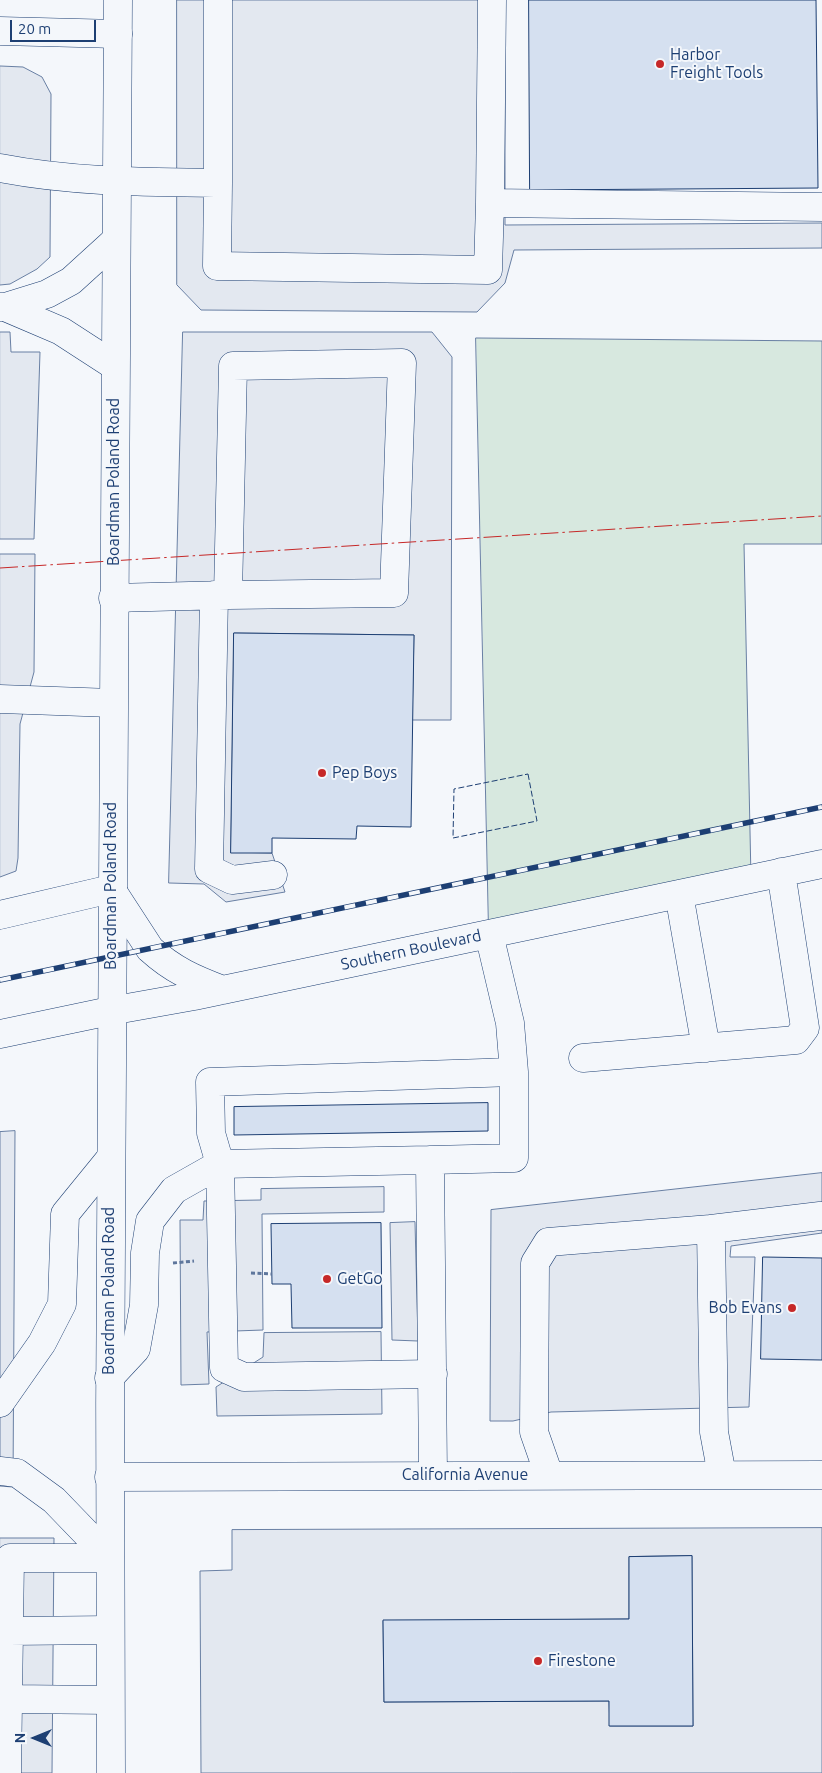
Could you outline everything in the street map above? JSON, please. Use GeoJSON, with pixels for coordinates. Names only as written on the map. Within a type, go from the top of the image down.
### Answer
{"type":"FeatureCollection","features":[{"type":"Feature","properties":{"kind":"street","name":"Boardman Poland Road"},"geometry":{"type":"LineString","coordinates":[[111,1773],[109,1476],[110,1011],[118,0]]}},
{"type":"Feature","properties":{"kind":"street"},"geometry":{"type":"LineString","coordinates":[[218,0],[217,266],[488,270],[492,0]]}},
{"type":"Feature","properties":{"kind":"street"},"geometry":{"type":"LineString","coordinates":[[0,32],[118,34]]}},
{"type":"Feature","properties":{"kind":"street"},"geometry":{"type":"LineString","coordinates":[[0,168],[117,182],[218,183]]}},
{"type":"Feature","properties":{"kind":"street"},"geometry":{"type":"LineString","coordinates":[[490,203],[822,206]]}},
{"type":"Feature","properties":{"kind":"street"},"geometry":{"type":"LineString","coordinates":[[3,307],[47,294],[71,281],[116,240]]}},
{"type":"Feature","properties":{"kind":"street"},"geometry":{"type":"LineString","coordinates":[[3,307],[61,331],[115,366]]}},
{"type":"Feature","properties":{"kind":"street"},"geometry":{"type":"LineString","coordinates":[[113,598],[221,595],[394,593],[402,363],[232,366],[221,595],[209,869],[232,880],[273,875]]}},
{"type":"Feature","properties":{"kind":"street"},"geometry":{"type":"LineString","coordinates":[[0,699],[112,703]]}},
{"type":"Feature","properties":{"kind":"street","name":"Southern Boulevard"},"geometry":{"type":"LineString","coordinates":[[0,1034],[222,990],[822,864]]}},
{"type":"Feature","properties":{"kind":"street"},"geometry":{"type":"LineString","coordinates":[[583,1058],[796,1040],[805,1028],[781,872]]}},
{"type":"Feature","properties":{"kind":"street"},"geometry":{"type":"LineString","coordinates":[[0,915],[111,889],[150,949],[186,975],[222,990]]}},
{"type":"Feature","properties":{"kind":"street"},"geometry":{"type":"LineString","coordinates":[[678,894],[706,1048]]}},
{"type":"Feature","properties":{"kind":"street"},"geometry":{"type":"LineString","coordinates":[[109,1378],[136,1349],[144,1304],[145,1253],[150,1221],[174,1190],[220,1164],[514,1158],[514,1072],[510,1023],[489,934]]}},
{"type":"Feature","properties":{"kind":"street"},"geometry":{"type":"LineString","coordinates":[[433,1374],[244,1377],[224,1368],[220,1164],[211,1133],[210,1082],[514,1072]]}},
{"type":"Feature","properties":{"kind":"street"},"geometry":{"type":"LineString","coordinates":[[0,1403],[42,1343],[62,1304],[65,1214],[110,1160]]}},
{"type":"Feature","properties":{"kind":"street"},"geometry":{"type":"LineString","coordinates":[[430,1160],[433,1475]]}},
{"type":"Feature","properties":{"kind":"street"},"geometry":{"type":"LineString","coordinates":[[549,1475],[534,1432],[535,1263],[548,1242],[711,1229],[820,1216]]}},
{"type":"Feature","properties":{"kind":"street"},"geometry":{"type":"LineString","coordinates":[[711,1229],[714,1432],[722,1475]]}},
{"type":"Feature","properties":{"kind":"street"},"geometry":{"type":"LineString","coordinates":[[0,1471],[17,1473],[54,1500],[110,1558]]}},
{"type":"Feature","properties":{"kind":"street","name":"California Avenue"},"geometry":{"type":"LineString","coordinates":[[109,1476],[822,1475]]}},
{"type":"Feature","properties":{"kind":"street"},"geometry":{"type":"LineString","coordinates":[[7,1773],[10,1558],[110,1558]]}},
{"type":"Feature","properties":{"kind":"street"},"geometry":{"type":"LineString","coordinates":[[9,1632],[110,1630]]}},
{"type":"Feature","properties":{"kind":"street"},"geometry":{"type":"LineString","coordinates":[[8,1699],[110,1700]]}},
{"type":"Feature","properties":{"kind":"shaded area"},"geometry":{"type":"Polygon","coordinates":[[[177,0],[505,0],[505,225],[822,223],[822,248],[514,250],[505,283],[477,312],[201,310],[177,285],[177,0]]]}},
{"type":"Feature","properties":{"kind":"shaded area"},"geometry":{"type":"Polygon","coordinates":[[[0,66],[23,67],[42,77],[51,94],[50,257],[37,269],[10,284],[0,285],[0,66]]]}},
{"type":"Feature","properties":{"kind":"shaded area"},"geometry":{"type":"Polygon","coordinates":[[[0,332],[10,332],[11,352],[40,352],[34,539],[0,539],[0,332]]]}},
{"type":"Feature","properties":{"kind":"shaded area"},"geometry":{"type":"Polygon","coordinates":[[[183,332],[432,332],[452,357],[451,720],[412,720],[414,635],[234,633],[231,852],[272,853],[285,892],[226,902],[204,884],[169,883],[183,332]]]}},
{"type":"Feature","properties":{"kind":"shaded area"},"geometry":{"type":"Polygon","coordinates":[[[476,338],[822,341],[822,544],[744,544],[751,879],[489,934],[476,338]]]}},
{"type":"Feature","properties":{"kind":"shaded area"},"geometry":{"type":"Polygon","coordinates":[[[0,554],[35,554],[34,672],[20,724],[18,858],[16,871],[0,877],[0,554]]]}},
{"type":"Feature","properties":{"kind":"shaded area"},"geometry":{"type":"Polygon","coordinates":[[[15,1131],[13,1487],[0,1486],[0,1132],[15,1131]]]}},
{"type":"Feature","properties":{"kind":"shaded area"},"geometry":{"type":"Polygon","coordinates":[[[822,1173],[822,1233],[731,1246],[730,1257],[755,1257],[749,1407],[551,1412],[513,1421],[490,1421],[491,1210],[822,1173]]]}},
{"type":"Feature","properties":{"kind":"shaded area"},"geometry":{"type":"Polygon","coordinates":[[[384,1187],[384,1212],[262,1214],[263,1330],[207,1332],[209,1384],[181,1385],[180,1220],[203,1220],[204,1201],[261,1200],[261,1189],[384,1187]]]}},
{"type":"Feature","properties":{"kind":"shaded area"},"geometry":{"type":"Polygon","coordinates":[[[415,1222],[418,1341],[392,1340],[390,1223],[415,1222]]]}},
{"type":"Feature","properties":{"kind":"shaded area"},"geometry":{"type":"Polygon","coordinates":[[[381,1332],[382,1414],[217,1416],[216,1387],[263,1357],[264,1333],[381,1332]]]}},
{"type":"Feature","properties":{"kind":"shaded area"},"geometry":{"type":"Polygon","coordinates":[[[822,1528],[822,1773],[201,1773],[200,1571],[232,1570],[232,1530],[822,1528]],[[692,1556],[629,1557],[629,1619],[383,1621],[384,1702],[609,1701],[610,1726],[693,1726],[692,1556]]]}},
{"type":"Feature","properties":{"kind":"shaded area"},"geometry":{"type":"Polygon","coordinates":[[[0,1538],[54,1538],[52,1773],[0,1773],[0,1538]]]}},
{"type":"Feature","properties":{"kind":"building"},"geometry":{"type":"Polygon","coordinates":[[[529,0],[816,0],[818,188],[530,190],[529,0]]]}},
{"type":"Feature","properties":{"kind":"building","name":"Pep Boys"},"geometry":{"type":"Polygon","coordinates":[[[234,633],[414,635],[411,827],[357,826],[356,839],[272,838],[272,853],[231,853],[234,633]]]}},
{"type":"Feature","properties":{"kind":"building"},"geometry":{"type":"Polygon","coordinates":[[[488,1103],[488,1131],[234,1135],[234,1107],[488,1103]]]}},
{"type":"Feature","properties":{"kind":"building","name":"GetGo"},"geometry":{"type":"Polygon","coordinates":[[[381,1223],[382,1328],[292,1328],[291,1284],[272,1284],[271,1224],[381,1223]]]}},
{"type":"Feature","properties":{"kind":"building","name":"Bob Evans"},"geometry":{"type":"Polygon","coordinates":[[[763,1257],[822,1258],[822,1360],[761,1359],[763,1257]]]}},
{"type":"Feature","properties":{"kind":"building","name":"Firestone"},"geometry":{"type":"Polygon","coordinates":[[[692,1556],[693,1726],[609,1726],[609,1701],[384,1702],[383,1620],[629,1619],[629,1557],[692,1556]]]}},
{"type":"Feature","properties":{"kind":"railway"},"geometry":{"type":"LineString","coordinates":[[0,980],[822,807]]}},
{"type":"Feature","properties":{"kind":"fence"},"geometry":{"type":"LineString","coordinates":[[528,774],[537,821],[453,838],[454,789],[528,774]]}},
{"type":"Feature","properties":{"kind":"power"},"geometry":{"type":"LineString","coordinates":[[0,568],[822,516]]}},
{"type":"Feature","properties":{"kind":"place","name":"Harbor Freight Tools"},"geometry":{"type":"Point","coordinates":[660,64]}},
{"type":"Feature","properties":{"kind":"place","name":"Pep Boys"},"geometry":{"type":"Point","coordinates":[322,773]}},
{"type":"Feature","properties":{"kind":"place","name":"GetGo"},"geometry":{"type":"Point","coordinates":[327,1279]}},
{"type":"Feature","properties":{"kind":"place","name":"Bob Evans"},"geometry":{"type":"Point","coordinates":[792,1308]}},
{"type":"Feature","properties":{"kind":"place","name":"Firestone"},"geometry":{"type":"Point","coordinates":[538,1661]}}]}
